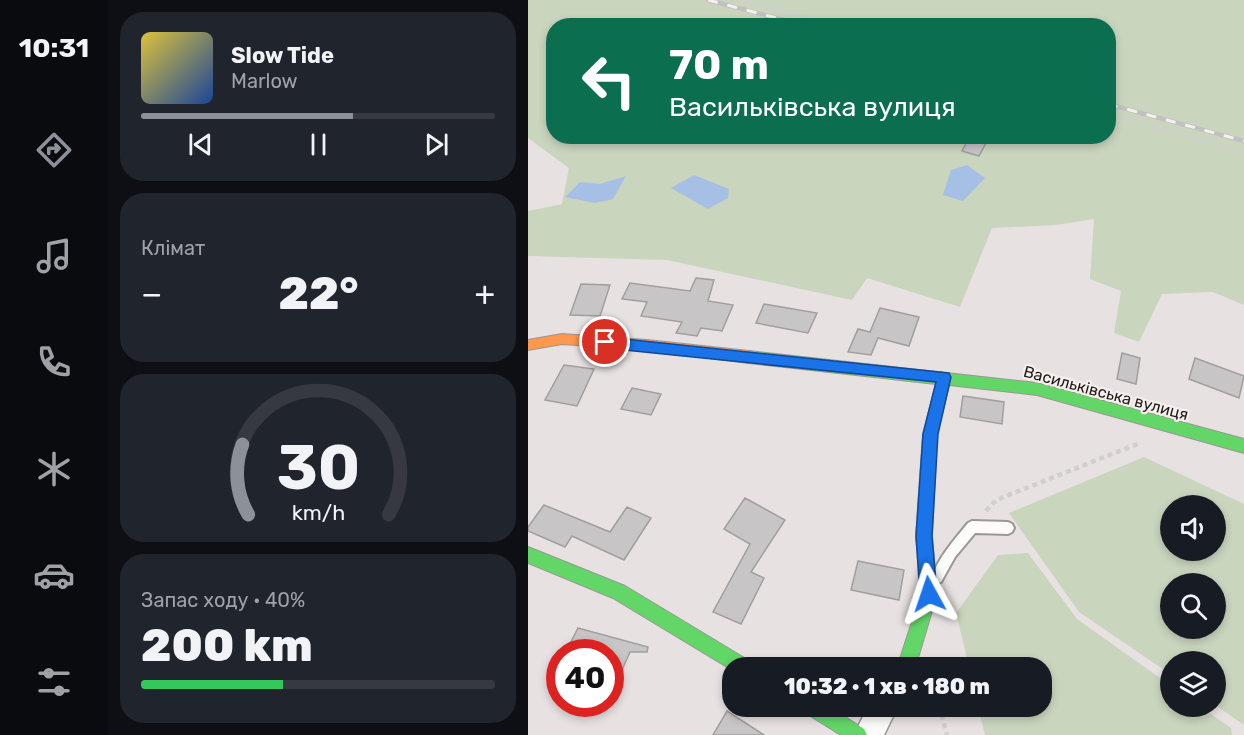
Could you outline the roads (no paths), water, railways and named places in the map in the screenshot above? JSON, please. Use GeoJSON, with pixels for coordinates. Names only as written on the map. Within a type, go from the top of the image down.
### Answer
{"type":"FeatureCollection","features":[{"type":"Feature","properties":{"kind":"street","name":"Васильківська вулиця"},"geometry":{"type":"LineString","coordinates":[[528,345],[562,339],[647,345],[1037,389],[1244,446]]}},
{"type":"Feature","properties":{"kind":"street"},"geometry":{"type":"LineString","coordinates":[[909,657],[929,594],[924,536],[930,434],[944,377]]}},
{"type":"Feature","properties":{"kind":"street"},"geometry":{"type":"LineString","coordinates":[[528,555],[620,592],[728,657]]}},
{"type":"Feature","properties":{"kind":"street"},"geometry":{"type":"LineString","coordinates":[[828,717],[858,735]]}},
{"type":"Feature","properties":{"kind":"street"},"geometry":{"type":"LineString","coordinates":[[868,735],[878,717]]}},
{"type":"Feature","properties":{"kind":"lane"},"geometry":{"type":"LineString","coordinates":[[929,594],[951,553],[972,527],[1008,528]]}},
{"type":"Feature","properties":{"kind":"water"},"geometry":{"type":"Polygon","coordinates":[[[967,165],[985,178],[963,201],[943,195],[951,170],[967,165]]]}},
{"type":"Feature","properties":{"kind":"water"},"geometry":{"type":"Polygon","coordinates":[[[694,175],[729,189],[728,198],[708,209],[671,188],[694,175]]]}},
{"type":"Feature","properties":{"kind":"water"},"geometry":{"type":"Polygon","coordinates":[[[626,176],[613,199],[595,203],[565,197],[580,182],[600,184],[626,176]]]}},
{"type":"Feature","properties":{"kind":"railway"},"geometry":{"type":"LineString","coordinates":[[708,0],[777,18]]}},
{"type":"Feature","properties":{"kind":"railway"},"geometry":{"type":"LineString","coordinates":[[1116,106],[1244,141]]}}]}
